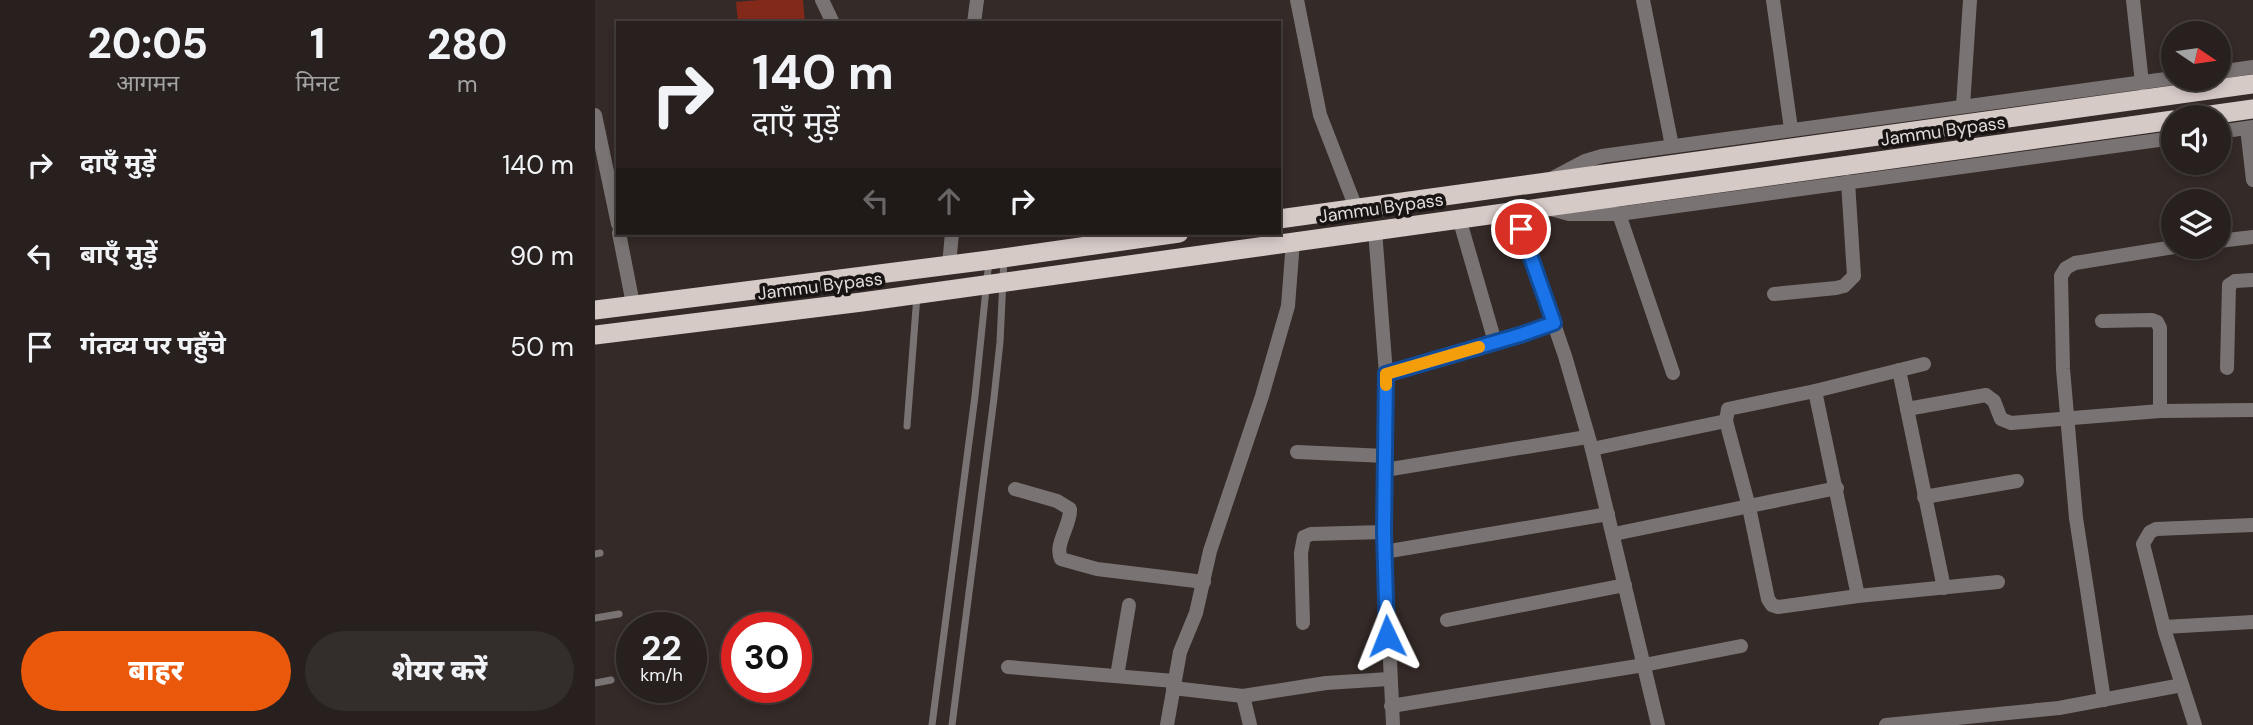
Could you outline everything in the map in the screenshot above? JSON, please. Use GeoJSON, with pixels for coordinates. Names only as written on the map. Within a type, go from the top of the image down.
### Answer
{"type":"FeatureCollection","features":[{"type":"Feature","properties":{"kind":"highway","name":"Jammu Bypass"},"geometry":{"type":"LineString","coordinates":[[1281,219],[2253,84]]}},
{"type":"Feature","properties":{"kind":"highway"},"geometry":{"type":"LineString","coordinates":[[2231,120],[2251,122]]}},
{"type":"Feature","properties":{"kind":"highway","name":"Jammu Bypass"},"geometry":{"type":"LineString","coordinates":[[595,335],[917,294],[2161,122]]}},
{"type":"Feature","properties":{"kind":"highway","name":"Jammu Bypass"},"geometry":{"type":"LineString","coordinates":[[595,310],[1165,235]]}},
{"type":"Feature","properties":{"kind":"street"},"geometry":{"type":"LineString","coordinates":[[822,0],[832,21]]}},
{"type":"Feature","properties":{"kind":"street"},"geometry":{"type":"LineString","coordinates":[[974,21],[977,0]]}},
{"type":"Feature","properties":{"kind":"street"},"geometry":{"type":"LineString","coordinates":[[1297,0],[1320,115],[1356,208]]}},
{"type":"Feature","properties":{"kind":"street"},"geometry":{"type":"LineString","coordinates":[[1643,0],[1672,146]]}},
{"type":"Feature","properties":{"kind":"street"},"geometry":{"type":"LineString","coordinates":[[1773,0],[1791,129]]}},
{"type":"Feature","properties":{"kind":"street"},"geometry":{"type":"LineString","coordinates":[[1963,106],[1970,0]]}},
{"type":"Feature","properties":{"kind":"street"},"geometry":{"type":"LineString","coordinates":[[2133,0],[2142,83]]}},
{"type":"Feature","properties":{"kind":"street"},"geometry":{"type":"LineString","coordinates":[[2231,70],[2253,67]]}},
{"type":"Feature","properties":{"kind":"street"},"geometry":{"type":"LineString","coordinates":[[1545,182],[1585,161],[1602,156],[2161,80]]}},
{"type":"Feature","properties":{"kind":"street"},"geometry":{"type":"LineString","coordinates":[[595,115],[616,215]]}},
{"type":"Feature","properties":{"kind":"street"},"geometry":{"type":"LineString","coordinates":[[2231,128],[2251,122],[2253,180]]}},
{"type":"Feature","properties":{"kind":"street"},"geometry":{"type":"LineString","coordinates":[[1543,207],[1569,214],[1619,214],[2161,140]]}},
{"type":"Feature","properties":{"kind":"street"},"geometry":{"type":"LineString","coordinates":[[1774,294],[1836,288],[1850,282],[1855,268],[1848,182]]}},
{"type":"Feature","properties":{"kind":"street"},"geometry":{"type":"LineString","coordinates":[[1515,211],[1554,323],[1590,443],[1614,534],[1657,725]]}},
{"type":"Feature","properties":{"kind":"street"},"geometry":{"type":"LineString","coordinates":[[1619,214],[1673,373]]}},
{"type":"Feature","properties":{"kind":"street"},"geometry":{"type":"LineString","coordinates":[[1459,218],[1495,342]]}},
{"type":"Feature","properties":{"kind":"street"},"geometry":{"type":"LineString","coordinates":[[1375,230],[1386,374],[1384,552],[1393,725]]}},
{"type":"Feature","properties":{"kind":"street"},"geometry":{"type":"LineString","coordinates":[[619,235],[633,304]]}},
{"type":"Feature","properties":{"kind":"street"},"geometry":{"type":"LineString","coordinates":[[949,265],[952,235]]}},
{"type":"Feature","properties":{"kind":"street"},"geometry":{"type":"LineString","coordinates":[[2231,240],[2253,237]]}},
{"type":"Feature","properties":{"kind":"street"},"geometry":{"type":"LineString","coordinates":[[1167,725],[1180,652],[1196,613],[1210,551],[1262,396],[1288,306],[1293,241]]}},
{"type":"Feature","properties":{"kind":"street"},"geometry":{"type":"LineString","coordinates":[[2104,700],[2076,518],[2067,419],[2060,286],[2066,268],[2087,260],[2161,249]]}},
{"type":"Feature","properties":{"kind":"street"},"geometry":{"type":"LineString","coordinates":[[2227,368],[2229,285],[2235,281],[2253,280]]}},
{"type":"Feature","properties":{"kind":"street"},"geometry":{"type":"LineString","coordinates":[[2102,321],[2157,322],[2160,328],[2160,411]]}},
{"type":"Feature","properties":{"kind":"street"},"geometry":{"type":"LineString","coordinates":[[1386,374],[1554,323]]}},
{"type":"Feature","properties":{"kind":"street"},"geometry":{"type":"LineString","coordinates":[[1924,364],[1815,391],[1733,406],[1725,413],[1749,507],[1768,599],[1772,605],[1778,607],[1998,582]]}},
{"type":"Feature","properties":{"kind":"street"},"geometry":{"type":"LineString","coordinates":[[1899,370],[1944,588]]}},
{"type":"Feature","properties":{"kind":"street"},"geometry":{"type":"LineString","coordinates":[[1815,391],[1858,596]]}},
{"type":"Feature","properties":{"kind":"street"},"geometry":{"type":"LineString","coordinates":[[1907,409],[1986,395],[1991,396],[2001,419],[2008,423],[2160,411],[2253,410]]}},
{"type":"Feature","properties":{"kind":"street"},"geometry":{"type":"LineString","coordinates":[[1297,452],[1385,463],[1590,443],[1725,421]]}},
{"type":"Feature","properties":{"kind":"street"},"geometry":{"type":"LineString","coordinates":[[1924,497],[2017,481]]}},
{"type":"Feature","properties":{"kind":"street"},"geometry":{"type":"LineString","coordinates":[[1614,534],[1837,488]]}},
{"type":"Feature","properties":{"kind":"street"},"geometry":{"type":"LineString","coordinates":[[1015,489],[1057,501],[1070,509],[1070,518],[1059,549],[1061,559],[1097,569],[1204,582]]}},
{"type":"Feature","properties":{"kind":"street"},"geometry":{"type":"LineString","coordinates":[[1384,552],[1608,514]]}},
{"type":"Feature","properties":{"kind":"street"},"geometry":{"type":"LineString","coordinates":[[2195,725],[2164,627],[2143,544],[2150,532],[2166,527],[2253,526]]}},
{"type":"Feature","properties":{"kind":"street"},"geometry":{"type":"LineString","coordinates":[[1303,624],[1301,553],[1304,537],[1311,534],[1384,533]]}},
{"type":"Feature","properties":{"kind":"street"},"geometry":{"type":"LineString","coordinates":[[1447,620],[1625,585]]}},
{"type":"Feature","properties":{"kind":"street"},"geometry":{"type":"LineString","coordinates":[[1117,676],[1129,605]]}},
{"type":"Feature","properties":{"kind":"street"},"geometry":{"type":"LineString","coordinates":[[2164,627],[2253,621]]}},
{"type":"Feature","properties":{"kind":"street"},"geometry":{"type":"LineString","coordinates":[[1391,706],[1644,665],[1741,646]]}},
{"type":"Feature","properties":{"kind":"street"},"geometry":{"type":"LineString","coordinates":[[1008,667],[1117,676],[1243,696],[1326,682],[1389,679]]}},
{"type":"Feature","properties":{"kind":"street"},"geometry":{"type":"LineString","coordinates":[[1886,725],[2018,713],[2182,685]]}},
{"type":"Feature","properties":{"kind":"street"},"geometry":{"type":"LineString","coordinates":[[1243,696],[1250,725]]}},
{"type":"Feature","properties":{"kind":"lane"},"geometry":{"type":"LineString","coordinates":[[932,725],[997,259]]}},
{"type":"Feature","properties":{"kind":"lane"},"geometry":{"type":"LineString","coordinates":[[952,725],[995,398],[997,259]]}},
{"type":"Feature","properties":{"kind":"lane"},"geometry":{"type":"LineString","coordinates":[[908,426],[917,294]]}},
{"type":"Feature","properties":{"kind":"lane"},"geometry":{"type":"LineString","coordinates":[[595,618],[616,614]]}},
{"type":"Feature","properties":{"kind":"lane"},"geometry":{"type":"LineString","coordinates":[[595,683],[611,680]]}},
{"type":"Feature","properties":{"kind":"building"},"geometry":{"type":"Polygon","coordinates":[[[803,0],[805,21],[738,21],[736,2],[803,0]]]}},
{"type":"Feature","properties":{"kind":"slow traffic"},"geometry":{"type":"LineString","coordinates":[[1386,385],[1386,374],[1479,347]]}},
{"type":"Feature","properties":{"kind":"route"},"geometry":{"type":"LineString","coordinates":[[1387,636],[1384,533],[1386,374],[1554,323],[1521,229]]}}]}
